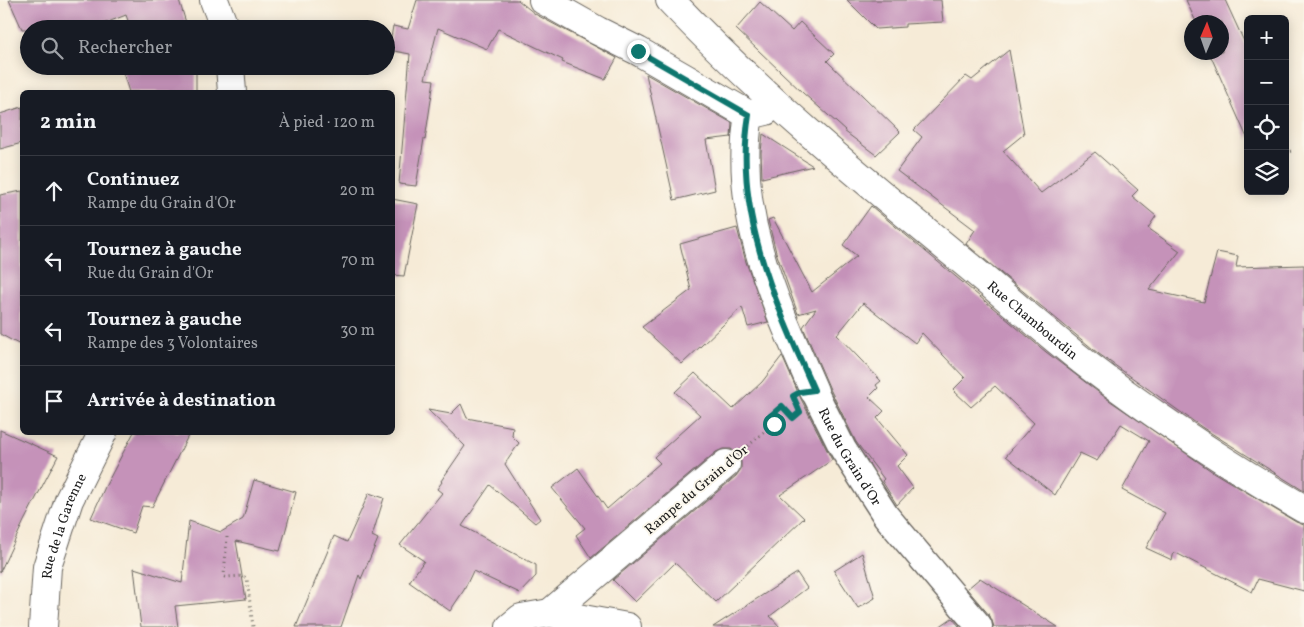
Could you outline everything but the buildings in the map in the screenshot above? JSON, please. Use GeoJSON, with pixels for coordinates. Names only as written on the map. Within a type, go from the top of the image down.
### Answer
{"type":"FeatureCollection","features":[{"type":"Feature","properties":{"kind":"street"},"geometry":{"type":"LineString","coordinates":[[214,0],[222,20]]}},
{"type":"Feature","properties":{"kind":"street"},"geometry":{"type":"LineString","coordinates":[[543,0],[638,51],[749,115],[779,106]]}},
{"type":"Feature","properties":{"kind":"street","name":"Rue Chambourdin"},"geometry":{"type":"LineString","coordinates":[[670,0],[727,58],[779,106],[889,201],[1088,365],[1215,454],[1304,509]]}},
{"type":"Feature","properties":{"kind":"street"},"geometry":{"type":"LineString","coordinates":[[231,75],[232,90]]}},
{"type":"Feature","properties":{"kind":"street","name":"Rue du Grain d'Or"},"geometry":{"type":"LineString","coordinates":[[749,115],[745,150],[752,222],[762,263],[777,307],[814,390],[843,449],[886,516],[979,626]]}},
{"type":"Feature","properties":{"kind":"street","name":"Rue de la Garenne"},"geometry":{"type":"LineString","coordinates":[[43,627],[47,567],[69,500],[102,435]]}},
{"type":"Feature","properties":{"kind":"street","name":"Rampe du Grain d'Or"},"geometry":{"type":"LineString","coordinates":[[550,614],[726,464]]}},
{"type":"Feature","properties":{"kind":"street"},"geometry":{"type":"LineString","coordinates":[[510,627],[521,618],[550,614],[627,627]]}},
{"type":"Feature","properties":{"kind":"path","name":"Rampe du Grain d'Or"},"geometry":{"type":"LineString","coordinates":[[726,464],[774,424],[768,418],[782,406],[793,418],[800,412],[793,396],[800,392],[814,390]]}},
{"type":"Feature","properties":{"kind":"path"},"geometry":{"type":"LineString","coordinates":[[228,537],[224,575],[225,577],[243,576],[247,579],[253,627]]}},
{"type":"Feature","properties":{"kind":"route"},"geometry":{"type":"LineString","coordinates":[[638,51],[749,115],[745,150],[752,222],[762,263],[777,307],[814,390],[800,392],[793,396],[800,412],[793,418],[782,406],[768,418],[774,424]]}}]}
